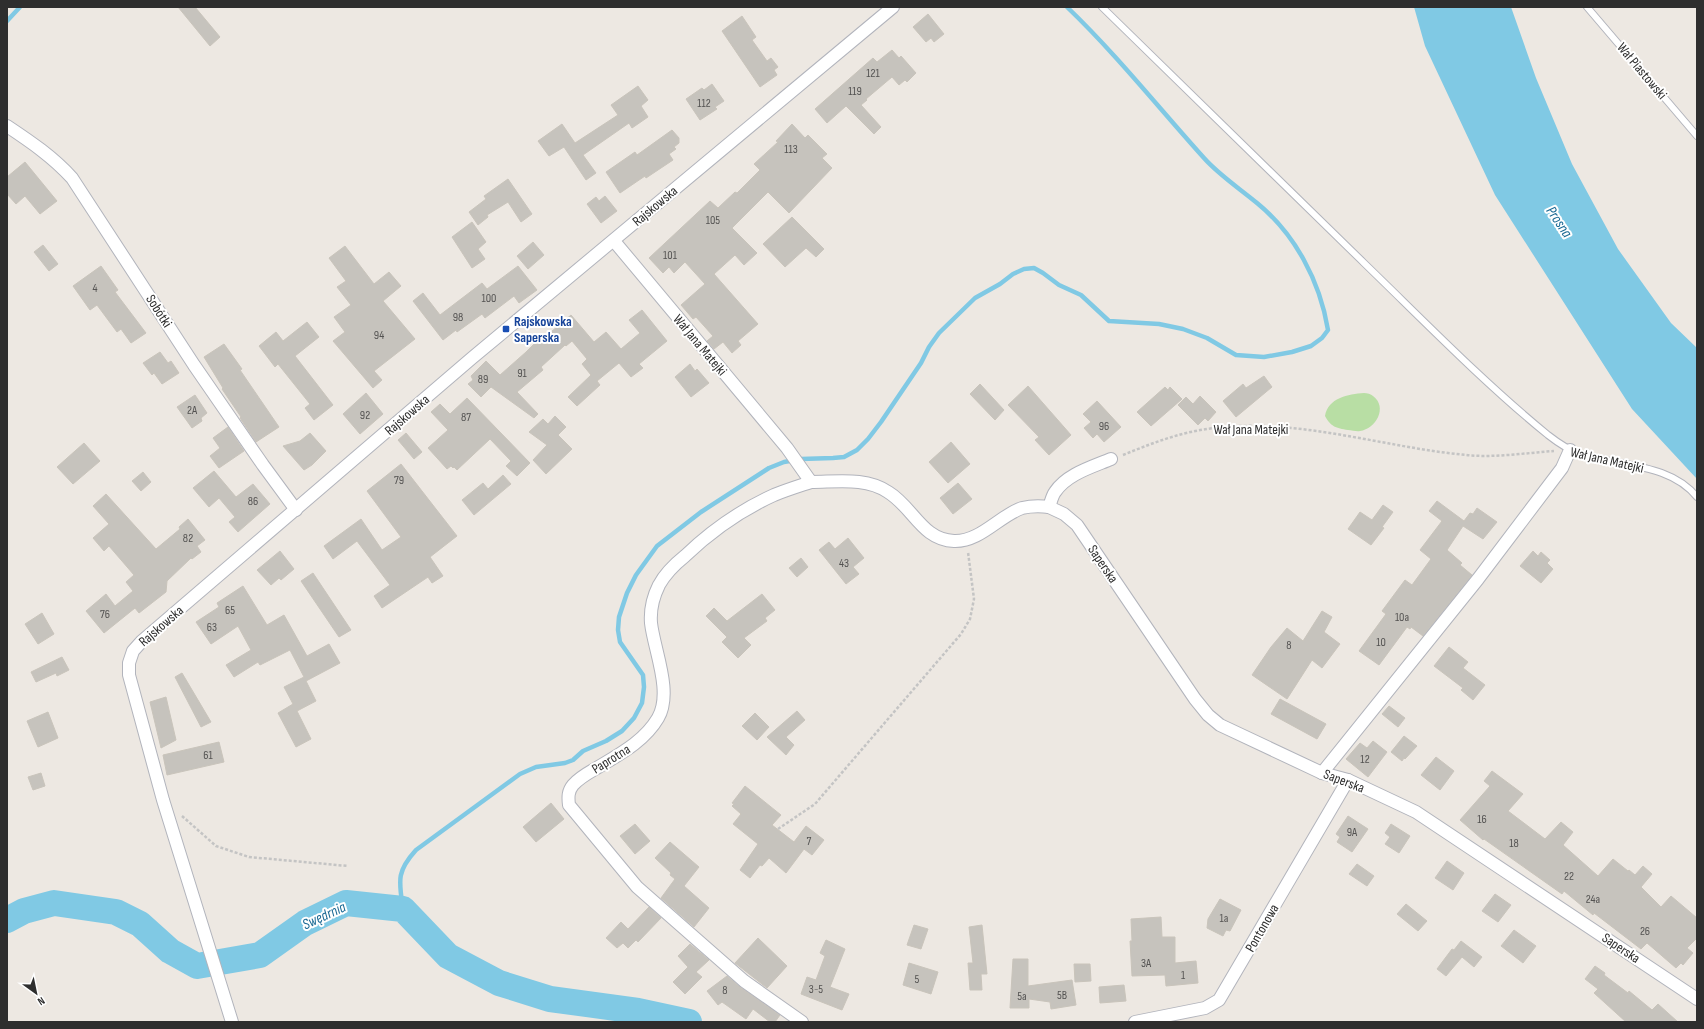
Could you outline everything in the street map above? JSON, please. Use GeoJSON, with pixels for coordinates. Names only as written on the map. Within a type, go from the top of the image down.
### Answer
{"type":"FeatureCollection","features":[{"type":"Feature","properties":{"kind":"street","name":"Rajskowska"},"geometry":{"type":"LineString","coordinates":[[232,1022],[163,800],[140,719],[129,675],[128,663],[132,651],[472,358],[893,7]]}},
{"type":"Feature","properties":{"kind":"street","name":"Sobótki"},"geometry":{"type":"LineString","coordinates":[[7,126],[58,162],[72,178],[194,365],[296,510]]}},
{"type":"Feature","properties":{"kind":"street","name":"Wał Jana Matejki"},"geometry":{"type":"LineString","coordinates":[[614,241],[787,448],[811,482]]}},
{"type":"Feature","properties":{"kind":"street"},"geometry":{"type":"LineString","coordinates":[[1322,773],[1478,579],[1562,468],[1570,450]]}},
{"type":"Feature","properties":{"kind":"street"},"geometry":{"type":"LineString","coordinates":[[811,482],[861,482],[876,486],[889,492],[922,527],[937,538],[955,541],[974,536],[1021,509],[1036,506],[1049,507],[1054,494],[1062,484],[1072,476],[1111,459]]}},
{"type":"Feature","properties":{"kind":"street","name":"Paprotna"},"geometry":{"type":"LineString","coordinates":[[802,1022],[744,980],[637,887],[569,805],[568,794],[573,785],[583,776],[631,746],[647,733],[659,717],[663,700],[663,681],[651,622],[652,603],[659,584],[674,566],[705,537],[742,511],[775,494],[811,482]]}},
{"type":"Feature","properties":{"kind":"street","name":"Saperska"},"geometry":{"type":"LineString","coordinates":[[1049,507],[1064,514],[1077,525],[1195,699],[1208,715],[1220,725],[1236,734],[1322,773],[1348,780],[1416,812],[1697,999]]}},
{"type":"Feature","properties":{"kind":"street","name":"Pontonowa"},"geometry":{"type":"LineString","coordinates":[[1135,1022],[1205,1008],[1219,1000],[1348,780]]}},
{"type":"Feature","properties":{"kind":"lane"},"geometry":{"type":"LineString","coordinates":[[1102,7],[1448,345],[1532,421],[1570,450]]}},
{"type":"Feature","properties":{"kind":"lane","name":"Wał Piastowski"},"geometry":{"type":"LineString","coordinates":[[1587,7],[1697,136]]}},
{"type":"Feature","properties":{"kind":"lane","name":"Wał Jana Matejki"},"geometry":{"type":"LineString","coordinates":[[1570,450],[1579,454],[1626,464],[1671,477],[1687,486],[1697,497]]}},
{"type":"Feature","properties":{"kind":"path","name":"Wał Jana Matejki"},"geometry":{"type":"LineString","coordinates":[[1111,459],[1164,439],[1200,430],[1248,426],[1294,428],[1467,455],[1501,455],[1570,450]]}},
{"type":"Feature","properties":{"kind":"path"},"geometry":{"type":"LineString","coordinates":[[778,829],[800,816],[815,804],[961,634],[970,619],[974,599],[972,577],[965,539]]}},
{"type":"Feature","properties":{"kind":"path"},"geometry":{"type":"LineString","coordinates":[[181,815],[216,846],[249,857],[348,866]]}},
{"type":"Feature","properties":{"kind":"green space"},"geometry":{"type":"Polygon","coordinates":[[[1364,393],[1372,395],[1380,406],[1378,417],[1371,426],[1357,431],[1337,428],[1329,423],[1325,416],[1330,405],[1334,401],[1352,394],[1364,393]]]}},
{"type":"Feature","properties":{"kind":"water","name":"Prosna"},"geometry":{"type":"Polygon","coordinates":[[[1414,7],[1511,7],[1536,78],[1572,164],[1618,249],[1671,323],[1697,348],[1697,479],[1632,409],[1495,195],[1425,46],[1414,7]]]}},
{"type":"Feature","properties":{"kind":"building"},"geometry":{"type":"Polygon","coordinates":[[[178,7],[195,7],[220,37],[210,46],[178,7]]]}},
{"type":"Feature","properties":{"kind":"building"},"geometry":{"type":"Polygon","coordinates":[[[928,14],[944,34],[934,42],[931,38],[926,42],[913,27],[928,14]]]}},
{"type":"Feature","properties":{"kind":"building"},"geometry":{"type":"Polygon","coordinates":[[[742,16],[756,37],[752,40],[767,61],[771,58],[778,67],[774,70],[777,75],[760,87],[722,31],[742,16]]]}},
{"type":"Feature","properties":{"kind":"building"},"geometry":{"type":"Polygon","coordinates":[[[892,50],[899,58],[901,56],[916,73],[907,82],[905,80],[899,85],[892,77],[861,105],[881,127],[874,134],[846,106],[827,123],[815,109],[873,58],[877,62],[892,50]]]}},
{"type":"Feature","properties":{"kind":"building"},"geometry":{"type":"Polygon","coordinates":[[[712,84],[724,101],[715,107],[717,109],[700,120],[686,99],[702,88],[704,90],[712,84]]]}},
{"type":"Feature","properties":{"kind":"building"},"geometry":{"type":"Polygon","coordinates":[[[638,86],[648,100],[641,106],[648,117],[632,128],[629,123],[583,155],[596,173],[586,180],[564,147],[549,156],[538,141],[562,124],[575,143],[618,115],[611,105],[638,86]]]}},
{"type":"Feature","properties":{"kind":"building"},"geometry":{"type":"Polygon","coordinates":[[[792,124],[805,138],[808,135],[827,154],[822,158],[832,168],[789,213],[768,192],[732,228],[757,253],[744,265],[735,255],[714,274],[758,324],[738,341],[741,345],[732,353],[723,342],[714,349],[707,341],[713,336],[696,317],[693,319],[681,305],[705,284],[685,262],[674,273],[669,267],[663,273],[649,258],[710,201],[718,208],[735,192],[737,193],[760,170],[754,164],[778,142],[776,141],[792,124]]]}},
{"type":"Feature","properties":{"kind":"building"},"geometry":{"type":"Polygon","coordinates":[[[672,130],[679,138],[679,143],[674,147],[676,149],[669,154],[673,160],[646,178],[645,176],[620,193],[606,172],[635,152],[637,155],[672,130]]]}},
{"type":"Feature","properties":{"kind":"building"},"geometry":{"type":"Polygon","coordinates":[[[25,162],[57,201],[40,214],[25,196],[16,204],[7,194],[7,177],[25,162]]]}},
{"type":"Feature","properties":{"kind":"building"},"geometry":{"type":"Polygon","coordinates":[[[508,179],[532,214],[521,222],[508,202],[487,215],[488,217],[478,225],[469,212],[486,199],[484,196],[508,179]]]}},
{"type":"Feature","properties":{"kind":"building"},"geometry":{"type":"Polygon","coordinates":[[[605,196],[617,211],[601,223],[587,204],[596,197],[599,201],[605,196]]]}},
{"type":"Feature","properties":{"kind":"building"},"geometry":{"type":"Polygon","coordinates":[[[792,217],[824,249],[816,257],[806,248],[785,267],[763,244],[792,217]]]}},
{"type":"Feature","properties":{"kind":"building"},"geometry":{"type":"Polygon","coordinates":[[[472,222],[486,242],[478,249],[485,259],[472,268],[452,237],[472,222]]]}},
{"type":"Feature","properties":{"kind":"building"},"geometry":{"type":"Polygon","coordinates":[[[533,242],[544,255],[528,269],[517,256],[533,242]]]}},
{"type":"Feature","properties":{"kind":"building"},"geometry":{"type":"Polygon","coordinates":[[[43,245],[58,264],[49,271],[34,252],[43,245]]]}},
{"type":"Feature","properties":{"kind":"building"},"geometry":{"type":"Polygon","coordinates":[[[345,246],[374,284],[389,272],[401,286],[383,301],[415,339],[374,371],[382,380],[373,388],[333,341],[345,332],[334,317],[351,305],[337,287],[346,281],[329,258],[345,246]]]}},
{"type":"Feature","properties":{"kind":"building"},"geometry":{"type":"Polygon","coordinates":[[[101,266],[118,290],[115,292],[146,333],[131,343],[121,329],[117,332],[97,305],[90,310],[73,286],[101,266]]]}},
{"type":"Feature","properties":{"kind":"building"},"geometry":{"type":"Polygon","coordinates":[[[518,266],[537,290],[519,303],[514,296],[485,318],[482,314],[443,340],[413,301],[423,293],[440,315],[482,283],[487,289],[518,266]]]}},
{"type":"Feature","properties":{"kind":"building"},"geometry":{"type":"Polygon","coordinates":[[[642,310],[667,341],[639,364],[643,368],[631,377],[619,363],[597,381],[600,385],[577,406],[568,397],[591,375],[582,364],[587,359],[572,341],[566,346],[565,345],[541,367],[543,370],[517,392],[538,414],[534,418],[491,387],[481,397],[468,384],[473,380],[471,376],[486,361],[500,375],[543,335],[545,337],[571,315],[594,342],[606,332],[621,349],[640,333],[629,320],[642,310]]]}},
{"type":"Feature","properties":{"kind":"building"},"geometry":{"type":"Polygon","coordinates":[[[307,322],[319,337],[295,356],[333,405],[314,420],[305,408],[310,404],[278,364],[275,367],[259,346],[276,332],[283,341],[307,322]]]}},
{"type":"Feature","properties":{"kind":"building"},"geometry":{"type":"Polygon","coordinates":[[[224,344],[279,427],[256,442],[222,389],[223,388],[204,357],[224,344]]]}},
{"type":"Feature","properties":{"kind":"building"},"geometry":{"type":"Polygon","coordinates":[[[160,352],[168,363],[171,361],[179,373],[162,384],[154,373],[152,375],[143,363],[160,352]]]}},
{"type":"Feature","properties":{"kind":"building"},"geometry":{"type":"Polygon","coordinates":[[[690,364],[695,371],[697,369],[709,383],[691,397],[675,377],[690,364]]]}},
{"type":"Feature","properties":{"kind":"building"},"geometry":{"type":"Polygon","coordinates":[[[1264,376],[1272,387],[1236,417],[1223,401],[1243,384],[1246,388],[1264,376]]]}},
{"type":"Feature","properties":{"kind":"building"},"geometry":{"type":"Polygon","coordinates":[[[980,384],[1004,410],[995,420],[970,394],[980,384]]]}},
{"type":"Feature","properties":{"kind":"building"},"geometry":{"type":"Polygon","coordinates":[[[1028,386],[1071,435],[1049,455],[1035,440],[1039,437],[1008,405],[1028,386]]]}},
{"type":"Feature","properties":{"kind":"building"},"geometry":{"type":"Polygon","coordinates":[[[1165,387],[1168,390],[1170,387],[1182,399],[1151,426],[1137,412],[1165,387]]]}},
{"type":"Feature","properties":{"kind":"building"},"geometry":{"type":"Polygon","coordinates":[[[366,393],[383,414],[360,434],[343,414],[366,393]]]}},
{"type":"Feature","properties":{"kind":"building"},"geometry":{"type":"Polygon","coordinates":[[[195,395],[207,413],[201,418],[202,421],[192,428],[177,407],[195,395]]]}},
{"type":"Feature","properties":{"kind":"building"},"geometry":{"type":"Polygon","coordinates":[[[1200,396],[1216,412],[1208,421],[1205,418],[1198,425],[1178,405],[1186,397],[1193,404],[1200,396]]]}},
{"type":"Feature","properties":{"kind":"building"},"geometry":{"type":"Polygon","coordinates":[[[467,398],[530,463],[517,476],[506,466],[511,461],[490,439],[457,470],[451,466],[447,469],[428,448],[448,430],[431,412],[440,404],[450,414],[467,398]]]}},
{"type":"Feature","properties":{"kind":"building"},"geometry":{"type":"Polygon","coordinates":[[[1097,401],[1121,427],[1104,442],[1097,434],[1093,438],[1084,428],[1091,422],[1083,414],[1097,401]]]}},
{"type":"Feature","properties":{"kind":"building"},"geometry":{"type":"Polygon","coordinates":[[[555,416],[566,427],[558,435],[572,449],[546,474],[533,460],[547,445],[529,432],[543,419],[548,424],[555,416]]]}},
{"type":"Feature","properties":{"kind":"building"},"geometry":{"type":"Polygon","coordinates":[[[228,427],[244,451],[219,468],[210,456],[220,448],[213,438],[228,427]]]}},
{"type":"Feature","properties":{"kind":"building"},"geometry":{"type":"Polygon","coordinates":[[[310,433],[326,451],[312,465],[304,470],[283,446],[300,441],[310,433]]]}},
{"type":"Feature","properties":{"kind":"building"},"geometry":{"type":"Polygon","coordinates":[[[406,433],[422,452],[414,459],[398,440],[406,433]]]}},
{"type":"Feature","properties":{"kind":"building"},"geometry":{"type":"Polygon","coordinates":[[[951,442],[970,464],[948,483],[929,462],[951,442]]]}},
{"type":"Feature","properties":{"kind":"building"},"geometry":{"type":"Polygon","coordinates":[[[84,443],[100,461],[73,484],[57,467],[84,443]]]}},
{"type":"Feature","properties":{"kind":"building"},"geometry":{"type":"Polygon","coordinates":[[[401,464],[457,536],[430,557],[443,576],[432,583],[428,577],[382,608],[374,596],[390,585],[357,541],[333,559],[324,546],[361,519],[382,550],[401,537],[367,491],[401,464]]]}},
{"type":"Feature","properties":{"kind":"building"},"geometry":{"type":"Polygon","coordinates":[[[214,471],[236,497],[253,484],[270,504],[238,532],[229,522],[235,517],[219,498],[209,507],[193,488],[214,471]]]}},
{"type":"Feature","properties":{"kind":"building"},"geometry":{"type":"Polygon","coordinates":[[[143,472],[151,482],[141,491],[132,481],[143,472]]]}},
{"type":"Feature","properties":{"kind":"building"},"geometry":{"type":"Polygon","coordinates":[[[503,475],[511,484],[474,515],[462,500],[483,483],[488,489],[503,475]]]}},
{"type":"Feature","properties":{"kind":"building"},"geometry":{"type":"Polygon","coordinates":[[[958,483],[972,499],[953,514],[940,498],[958,483]]]}},
{"type":"Feature","properties":{"kind":"building"},"geometry":{"type":"Polygon","coordinates":[[[106,494],[156,549],[180,529],[179,527],[188,519],[205,540],[197,546],[201,552],[192,559],[191,558],[167,581],[166,592],[139,613],[135,608],[104,633],[86,611],[106,594],[115,606],[133,591],[126,582],[134,575],[109,546],[104,551],[93,538],[109,524],[93,506],[106,494]]]}},
{"type":"Feature","properties":{"kind":"building"},"geometry":{"type":"Polygon","coordinates":[[[1437,501],[1464,521],[1470,513],[1473,514],[1477,508],[1497,522],[1483,539],[1463,526],[1447,550],[1462,563],[1460,565],[1472,575],[1423,636],[1411,627],[1410,629],[1407,627],[1379,665],[1359,651],[1386,614],[1382,611],[1405,580],[1412,585],[1431,559],[1420,550],[1442,521],[1429,511],[1437,501]]]}},
{"type":"Feature","properties":{"kind":"building"},"geometry":{"type":"Polygon","coordinates":[[[1383,505],[1393,512],[1382,527],[1384,528],[1371,545],[1348,529],[1360,512],[1372,520],[1383,505]]]}},
{"type":"Feature","properties":{"kind":"building"},"geometry":{"type":"Polygon","coordinates":[[[848,538],[864,558],[853,567],[859,574],[846,584],[819,550],[829,542],[835,549],[848,538]]]}},
{"type":"Feature","properties":{"kind":"building"},"geometry":{"type":"Polygon","coordinates":[[[280,551],[294,569],[281,580],[279,578],[271,585],[257,570],[280,551]]]}},
{"type":"Feature","properties":{"kind":"building"},"geometry":{"type":"Polygon","coordinates":[[[1533,551],[1538,556],[1541,552],[1550,560],[1547,563],[1553,569],[1541,583],[1520,566],[1533,551]]]}},
{"type":"Feature","properties":{"kind":"building"},"geometry":{"type":"Polygon","coordinates":[[[801,558],[808,567],[797,577],[789,568],[801,558]]]}},
{"type":"Feature","properties":{"kind":"building"},"geometry":{"type":"Polygon","coordinates":[[[313,573],[351,630],[339,637],[301,581],[313,573]]]}},
{"type":"Feature","properties":{"kind":"building"},"geometry":{"type":"Polygon","coordinates":[[[243,586],[267,625],[284,615],[307,656],[329,644],[340,663],[306,681],[316,701],[297,711],[311,739],[296,747],[278,713],[293,704],[284,687],[304,677],[290,650],[260,665],[258,662],[234,677],[226,665],[251,650],[238,626],[211,644],[196,622],[219,607],[217,603],[243,586]]]}},
{"type":"Feature","properties":{"kind":"building"},"geometry":{"type":"Polygon","coordinates":[[[762,594],[775,610],[765,618],[767,621],[744,638],[751,645],[738,658],[722,642],[727,637],[706,616],[714,608],[727,621],[762,594]]]}},
{"type":"Feature","properties":{"kind":"building"},"geometry":{"type":"Polygon","coordinates":[[[1322,611],[1332,617],[1324,632],[1340,644],[1322,668],[1312,660],[1287,699],[1252,675],[1271,647],[1287,628],[1303,641],[1322,611]]]}},
{"type":"Feature","properties":{"kind":"building"},"geometry":{"type":"Polygon","coordinates":[[[42,613],[54,634],[38,644],[25,624],[42,613]]]}},
{"type":"Feature","properties":{"kind":"building"},"geometry":{"type":"Polygon","coordinates":[[[1449,647],[1468,662],[1463,668],[1485,685],[1473,700],[1461,690],[1463,688],[1434,666],[1449,647]]]}},
{"type":"Feature","properties":{"kind":"building"},"geometry":{"type":"Polygon","coordinates":[[[62,657],[69,670],[57,676],[56,673],[36,682],[31,672],[62,657]]]}},
{"type":"Feature","properties":{"kind":"building"},"geometry":{"type":"Polygon","coordinates":[[[182,673],[211,722],[201,727],[175,677],[182,673]]]}},
{"type":"Feature","properties":{"kind":"building"},"geometry":{"type":"Polygon","coordinates":[[[166,697],[176,740],[161,748],[150,702],[166,697]]]}},
{"type":"Feature","properties":{"kind":"building"},"geometry":{"type":"Polygon","coordinates":[[[1280,699],[1326,724],[1317,739],[1271,714],[1280,699]]]}},
{"type":"Feature","properties":{"kind":"building"},"geometry":{"type":"Polygon","coordinates":[[[1389,706],[1405,718],[1398,727],[1382,714],[1389,706]]]}},
{"type":"Feature","properties":{"kind":"building"},"geometry":{"type":"Polygon","coordinates":[[[797,711],[805,720],[786,737],[794,745],[786,755],[767,737],[797,711]]]}},
{"type":"Feature","properties":{"kind":"building"},"geometry":{"type":"Polygon","coordinates":[[[48,712],[58,738],[38,747],[27,721],[48,712]]]}},
{"type":"Feature","properties":{"kind":"building"},"geometry":{"type":"Polygon","coordinates":[[[755,713],[769,727],[757,740],[742,726],[755,713]]]}},
{"type":"Feature","properties":{"kind":"building"},"geometry":{"type":"Polygon","coordinates":[[[1404,736],[1417,746],[1402,761],[1391,752],[1404,736]]]}},
{"type":"Feature","properties":{"kind":"building"},"geometry":{"type":"Polygon","coordinates":[[[1373,741],[1387,752],[1368,777],[1346,759],[1360,743],[1367,748],[1373,741]]]}},
{"type":"Feature","properties":{"kind":"building"},"geometry":{"type":"Polygon","coordinates":[[[219,742],[224,762],[167,775],[163,755],[219,742]]]}},
{"type":"Feature","properties":{"kind":"building"},"geometry":{"type":"Polygon","coordinates":[[[1436,757],[1454,771],[1440,790],[1421,775],[1436,757]]]}},
{"type":"Feature","properties":{"kind":"building"},"geometry":{"type":"Polygon","coordinates":[[[1492,771],[1523,794],[1508,811],[1545,839],[1561,822],[1573,832],[1563,845],[1598,876],[1613,859],[1635,875],[1643,866],[1652,874],[1641,887],[1661,907],[1671,896],[1697,918],[1697,938],[1687,948],[1693,953],[1683,965],[1681,963],[1676,968],[1647,943],[1641,949],[1594,913],[1593,915],[1564,891],[1562,894],[1484,839],[1483,840],[1460,820],[1490,786],[1484,781],[1492,771]]]}},
{"type":"Feature","properties":{"kind":"building"},"geometry":{"type":"Polygon","coordinates":[[[41,773],[45,786],[33,790],[28,777],[41,773]]]}},
{"type":"Feature","properties":{"kind":"building"},"geometry":{"type":"Polygon","coordinates":[[[745,786],[781,815],[772,825],[794,842],[806,826],[824,840],[812,855],[804,849],[786,873],[769,858],[762,866],[760,865],[750,878],[740,870],[758,844],[733,824],[741,814],[732,806],[734,804],[732,803],[745,786]]]}},
{"type":"Feature","properties":{"kind":"building"},"geometry":{"type":"Polygon","coordinates":[[[551,803],[564,819],[536,842],[523,827],[551,803]]]}},
{"type":"Feature","properties":{"kind":"building"},"geometry":{"type":"Polygon","coordinates":[[[1348,816],[1368,829],[1352,852],[1337,842],[1340,837],[1336,834],[1348,816]]]}},
{"type":"Feature","properties":{"kind":"building"},"geometry":{"type":"Polygon","coordinates":[[[635,824],[650,841],[635,854],[620,836],[635,824]]]}},
{"type":"Feature","properties":{"kind":"building"},"geometry":{"type":"Polygon","coordinates":[[[1391,824],[1410,836],[1399,853],[1385,844],[1390,837],[1385,833],[1391,824]]]}},
{"type":"Feature","properties":{"kind":"building"},"geometry":{"type":"Polygon","coordinates":[[[670,842],[699,867],[684,886],[709,908],[694,927],[661,898],[675,879],[670,875],[671,873],[655,858],[670,842]]]}},
{"type":"Feature","properties":{"kind":"building"},"geometry":{"type":"Polygon","coordinates":[[[1447,861],[1464,873],[1453,890],[1435,878],[1447,861]]]}},
{"type":"Feature","properties":{"kind":"building"},"geometry":{"type":"Polygon","coordinates":[[[1357,864],[1374,876],[1367,886],[1349,874],[1357,864]]]}},
{"type":"Feature","properties":{"kind":"building"},"geometry":{"type":"Polygon","coordinates":[[[1495,894],[1511,905],[1498,922],[1482,911],[1495,894]]]}},
{"type":"Feature","properties":{"kind":"building"},"geometry":{"type":"Polygon","coordinates":[[[1220,899],[1241,910],[1230,931],[1226,930],[1223,936],[1207,928],[1208,919],[1220,899]]]}},
{"type":"Feature","properties":{"kind":"building"},"geometry":{"type":"Polygon","coordinates":[[[1406,904],[1427,921],[1418,931],[1397,914],[1406,904]]]}},
{"type":"Feature","properties":{"kind":"building"},"geometry":{"type":"Polygon","coordinates":[[[649,907],[661,918],[638,942],[636,940],[628,948],[623,943],[617,948],[606,938],[621,922],[628,929],[649,907]]]}},
{"type":"Feature","properties":{"kind":"building"},"geometry":{"type":"Polygon","coordinates":[[[1161,917],[1162,937],[1175,937],[1175,963],[1196,961],[1198,983],[1166,986],[1165,975],[1132,976],[1130,941],[1132,941],[1131,919],[1161,917]]]}},
{"type":"Feature","properties":{"kind":"building"},"geometry":{"type":"Polygon","coordinates":[[[914,925],[928,929],[921,949],[907,945],[914,925]]]}},
{"type":"Feature","properties":{"kind":"building"},"geometry":{"type":"Polygon","coordinates":[[[982,925],[987,974],[981,974],[982,990],[970,990],[968,963],[973,963],[969,927],[982,925]]]}},
{"type":"Feature","properties":{"kind":"building"},"geometry":{"type":"Polygon","coordinates":[[[1514,930],[1536,946],[1523,963],[1501,946],[1514,930]]]}},
{"type":"Feature","properties":{"kind":"building"},"geometry":{"type":"Polygon","coordinates":[[[758,938],[787,966],[767,988],[735,963],[758,938]]]}},
{"type":"Feature","properties":{"kind":"building"},"geometry":{"type":"Polygon","coordinates":[[[826,940],[845,949],[830,987],[849,994],[842,1010],[801,994],[807,977],[816,980],[825,956],[820,953],[826,940]]]}},
{"type":"Feature","properties":{"kind":"building"},"geometry":{"type":"Polygon","coordinates":[[[1461,941],[1482,957],[1474,967],[1462,957],[1446,976],[1437,969],[1452,949],[1454,950],[1461,941]]]}},
{"type":"Feature","properties":{"kind":"building"},"geometry":{"type":"Polygon","coordinates":[[[690,944],[709,960],[696,972],[702,977],[685,994],[673,982],[688,967],[678,956],[690,944]]]}},
{"type":"Feature","properties":{"kind":"building"},"geometry":{"type":"Polygon","coordinates":[[[1013,959],[1028,959],[1028,986],[1072,980],[1076,1005],[1051,1009],[1050,1002],[1029,999],[1029,1008],[1010,1008],[1013,959]]]}},
{"type":"Feature","properties":{"kind":"building"},"geometry":{"type":"Polygon","coordinates":[[[909,963],[938,972],[931,994],[903,985],[909,963]]]}},
{"type":"Feature","properties":{"kind":"building"},"geometry":{"type":"Polygon","coordinates":[[[1074,964],[1090,964],[1091,981],[1075,982],[1074,964]]]}},
{"type":"Feature","properties":{"kind":"building"},"geometry":{"type":"Polygon","coordinates":[[[1595,966],[1605,973],[1604,975],[1628,993],[1629,991],[1652,1010],[1658,1004],[1678,1022],[1626,1022],[1594,993],[1598,989],[1585,979],[1595,966]]]}},
{"type":"Feature","properties":{"kind":"building"},"geometry":{"type":"Polygon","coordinates":[[[727,976],[780,1015],[775,1022],[770,1022],[753,1009],[746,1019],[722,1002],[718,1005],[707,991],[727,976]]]}},
{"type":"Feature","properties":{"kind":"building"},"geometry":{"type":"Polygon","coordinates":[[[1124,985],[1126,1001],[1100,1003],[1099,987],[1124,985]]]}},
{"type":"Feature","properties":{"kind":"waterway"},"geometry":{"type":"LineString","coordinates":[[7,21],[20,7]]}},
{"type":"Feature","properties":{"kind":"waterway"},"geometry":{"type":"LineString","coordinates":[[403,909],[400,877],[405,865],[416,850],[520,774],[536,767],[565,763],[573,760],[583,751],[606,741],[622,731],[634,718],[642,703],[644,687],[643,675],[620,642],[618,630],[619,617],[627,593],[636,575],[657,546],[701,512],[769,468],[784,462],[801,459],[844,457],[857,450],[881,422],[921,363],[929,347],[939,333],[975,298],[1000,284],[1013,274],[1024,269],[1034,268],[1059,285],[1081,295],[1109,321],[1159,324],[1183,329],[1207,338],[1236,355],[1264,357],[1292,352],[1311,346],[1322,338],[1328,330],[1319,294],[1312,276],[1304,260],[1283,229],[1271,215],[1210,164],[1120,62],[1067,7]]}},
{"type":"Feature","properties":{"kind":"waterway","name":"Swędrnia"},"geometry":{"type":"LineString","coordinates":[[7,920],[24,911],[54,903],[116,912],[140,924],[170,951],[197,966],[260,955],[305,923],[346,903],[403,909],[448,956],[499,983],[550,999],[638,1011],[689,1022]]}},
{"type":"Feature","properties":{"kind":"place","name":"Rajskowska Saperska"},"geometry":{"type":"Point","coordinates":[506,329]}}]}
